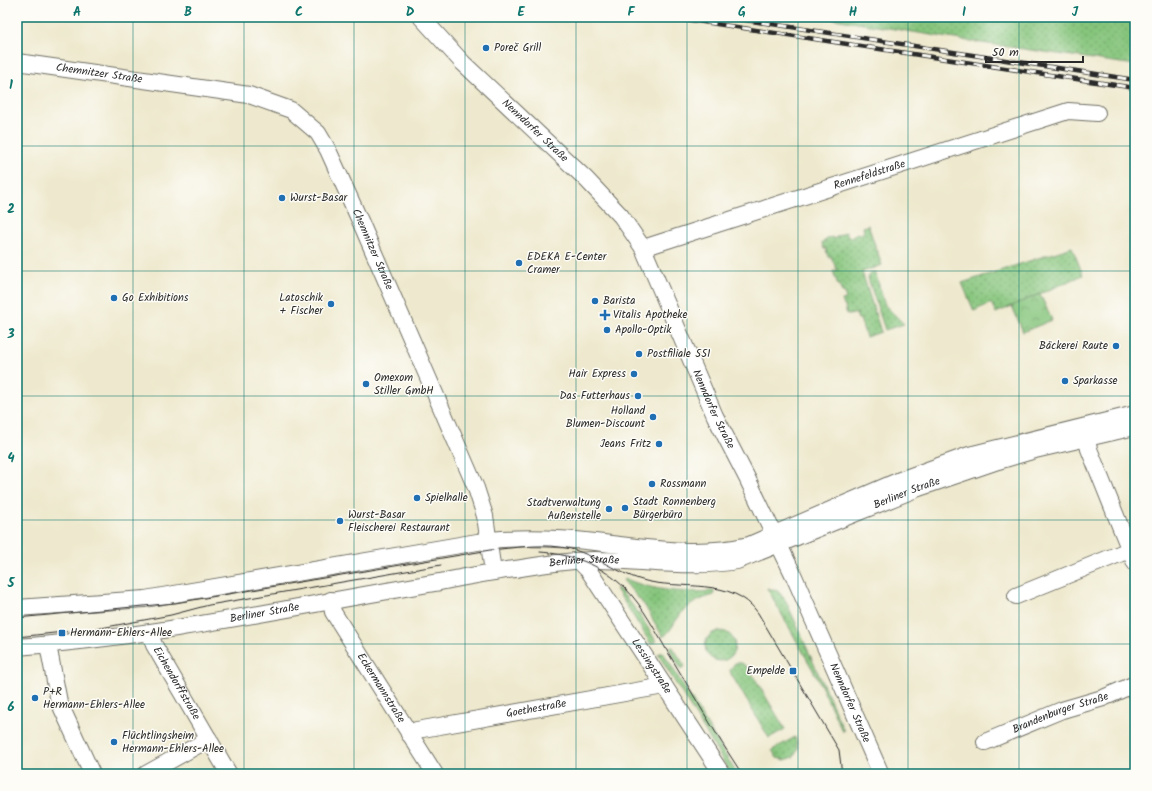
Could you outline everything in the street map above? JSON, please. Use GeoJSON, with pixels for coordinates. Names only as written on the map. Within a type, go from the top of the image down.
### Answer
{"type":"FeatureCollection","features":[{"type":"Feature","properties":{"kind":"street","name":"Nenndorfer Straße"},"geometry":{"type":"LineString","coordinates":[[421,17],[463,63],[585,178],[621,216],[643,248],[714,416],[776,539],[881,774]]}},
{"type":"Feature","properties":{"kind":"street","name":"Chemnitzer Straße"},"geometry":{"type":"LineString","coordinates":[[17,62],[249,95],[290,110],[318,133],[328,150],[355,208],[452,429],[476,488],[485,516],[493,572]]}},
{"type":"Feature","properties":{"kind":"street","name":"Rennefeldstraße"},"geometry":{"type":"LineString","coordinates":[[643,248],[1068,111],[1097,113]]}},
{"type":"Feature","properties":{"kind":"street","name":"Berliner Straße"},"geometry":{"type":"LineString","coordinates":[[1084,432],[1135,414]]}},
{"type":"Feature","properties":{"kind":"street","name":"Berliner Straße"},"geometry":{"type":"LineString","coordinates":[[17,648],[143,634],[493,572],[579,561],[596,560],[678,565],[714,564],[737,561],[776,539],[900,480],[969,455],[1084,432],[1135,426]]}},
{"type":"Feature","properties":{"kind":"street"},"geometry":{"type":"LineString","coordinates":[[1016,596],[1132,557],[1084,432]]}},
{"type":"Feature","properties":{"kind":"street","name":"Berliner Straße"},"geometry":{"type":"LineString","coordinates":[[17,608],[145,599],[489,540],[520,537],[547,538],[651,549],[710,551],[725,550],[776,539]]}},
{"type":"Feature","properties":{"kind":"street","name":"Lessingstraße"},"geometry":{"type":"LineString","coordinates":[[579,561],[589,571],[722,774]]}},
{"type":"Feature","properties":{"kind":"street","name":"Eckermannstraße"},"geometry":{"type":"LineString","coordinates":[[331,600],[333,612],[409,734],[436,774]]}},
{"type":"Feature","properties":{"kind":"street","name":"Eichendorffstraße"},"geometry":{"type":"LineString","coordinates":[[143,634],[154,645],[229,774]]}},
{"type":"Feature","properties":{"kind":"street"},"geometry":{"type":"LineString","coordinates":[[48,645],[59,702],[92,774]]}},
{"type":"Feature","properties":{"kind":"street","name":"Brandenburger Straße"},"geometry":{"type":"LineString","coordinates":[[985,742],[1062,710],[1103,698],[1135,684]]}},
{"type":"Feature","properties":{"kind":"street","name":"Goethestraße"},"geometry":{"type":"LineString","coordinates":[[409,734],[417,730],[664,686]]}},
{"type":"Feature","properties":{"kind":"street"},"geometry":{"type":"LineString","coordinates":[[146,774],[209,739]]}},
{"type":"Feature","properties":{"kind":"green space"},"geometry":{"type":"Polygon","coordinates":[[[822,17],[1135,17],[1135,65],[961,40],[822,17]]]}},
{"type":"Feature","properties":{"kind":"green space"},"geometry":{"type":"Polygon","coordinates":[[[868,225],[882,265],[862,272],[881,332],[866,337],[860,319],[858,319],[856,314],[858,313],[847,314],[845,308],[846,306],[844,306],[842,300],[846,299],[844,292],[842,292],[839,286],[841,284],[838,285],[833,271],[837,270],[831,257],[832,256],[828,257],[826,250],[827,248],[824,249],[822,243],[827,239],[832,237],[833,239],[846,232],[848,237],[853,237],[853,235],[858,233],[859,235],[864,232],[863,227],[868,225]]]}},
{"type":"Feature","properties":{"kind":"green space"},"geometry":{"type":"Polygon","coordinates":[[[1072,247],[1083,275],[996,313],[991,303],[974,311],[962,283],[1072,247]]]}},
{"type":"Feature","properties":{"kind":"green space"},"geometry":{"type":"Polygon","coordinates":[[[875,272],[885,305],[904,324],[885,330],[868,278],[871,273],[875,272]]]}},
{"type":"Feature","properties":{"kind":"green space"},"geometry":{"type":"Polygon","coordinates":[[[1040,294],[1052,320],[1023,332],[1012,306],[1040,294]]]}},
{"type":"Feature","properties":{"kind":"green space"},"geometry":{"type":"Polygon","coordinates":[[[626,579],[658,589],[691,592],[714,591],[714,595],[704,598],[685,609],[663,637],[645,606],[623,580],[626,579]]]}},
{"type":"Feature","properties":{"kind":"green space"},"geometry":{"type":"Polygon","coordinates":[[[618,588],[638,612],[656,641],[651,644],[616,589],[618,588]]]}},
{"type":"Feature","properties":{"kind":"green space"},"geometry":{"type":"Polygon","coordinates":[[[767,588],[778,591],[786,601],[844,731],[842,731],[818,679],[767,588]]]}},
{"type":"Feature","properties":{"kind":"green space"},"geometry":{"type":"Polygon","coordinates":[[[720,631],[731,635],[735,646],[731,657],[720,661],[709,657],[705,646],[709,635],[720,631]]]}},
{"type":"Feature","properties":{"kind":"green space"},"geometry":{"type":"Polygon","coordinates":[[[672,646],[685,666],[681,669],[669,648],[672,646]]]}},
{"type":"Feature","properties":{"kind":"green space"},"geometry":{"type":"Polygon","coordinates":[[[663,652],[737,774],[731,774],[658,654],[663,652]]]}},
{"type":"Feature","properties":{"kind":"green space"},"geometry":{"type":"Polygon","coordinates":[[[735,663],[742,663],[750,670],[785,729],[769,738],[731,674],[730,670],[735,663]]]}},
{"type":"Feature","properties":{"kind":"green space"},"geometry":{"type":"Polygon","coordinates":[[[795,737],[798,748],[794,757],[785,760],[777,758],[772,750],[795,737]]]}},
{"type":"Feature","properties":{"kind":"tram line"},"geometry":{"type":"LineString","coordinates":[[17,618],[175,603],[490,550],[543,546],[571,549],[581,552],[621,572],[642,580],[672,585],[720,589],[735,594],[747,601],[758,613],[839,750],[842,774]]}},
{"type":"Feature","properties":{"kind":"tram line"},"geometry":{"type":"LineString","coordinates":[[540,552],[571,557],[590,564],[608,574],[624,587],[638,603],[650,621],[742,774]]}},
{"type":"Feature","properties":{"kind":"tram line"},"geometry":{"type":"LineString","coordinates":[[17,637],[101,628],[171,615],[209,605],[441,565]]}},
{"type":"Feature","properties":{"kind":"railway"},"geometry":{"type":"LineString","coordinates":[[671,17],[1135,88]]}},
{"type":"Feature","properties":{"kind":"railway"},"geometry":{"type":"LineString","coordinates":[[726,17],[1135,80]]}},
{"type":"Feature","properties":{"kind":"place","name":"Poreč Grill"},"geometry":{"type":"Point","coordinates":[486,48]}},
{"type":"Feature","properties":{"kind":"place","name":"Wurst-Basar"},"geometry":{"type":"Point","coordinates":[282,198]}},
{"type":"Feature","properties":{"kind":"place","name":"EDEKA E-Center Cramer"},"geometry":{"type":"Point","coordinates":[519,263]}},
{"type":"Feature","properties":{"kind":"place","name":"Go Exhibitions"},"geometry":{"type":"Point","coordinates":[114,298]}},
{"type":"Feature","properties":{"kind":"place","name":"Barista"},"geometry":{"type":"Point","coordinates":[595,301]}},
{"type":"Feature","properties":{"kind":"place","name":"Latoschik + Fischer"},"geometry":{"type":"Point","coordinates":[331,304]}},
{"type":"Feature","properties":{"kind":"place","name":"Vitalis Apotheke"},"geometry":{"type":"Point","coordinates":[605,315]}},
{"type":"Feature","properties":{"kind":"place","name":"Apollo-Optik"},"geometry":{"type":"Point","coordinates":[607,330]}},
{"type":"Feature","properties":{"kind":"place","name":"Bäckerei Raute"},"geometry":{"type":"Point","coordinates":[1116,346]}},
{"type":"Feature","properties":{"kind":"place","name":"Postfiliale 551"},"geometry":{"type":"Point","coordinates":[639,354]}},
{"type":"Feature","properties":{"kind":"place","name":"Hair Express"},"geometry":{"type":"Point","coordinates":[634,374]}},
{"type":"Feature","properties":{"kind":"place","name":"Sparkasse"},"geometry":{"type":"Point","coordinates":[1065,381]}},
{"type":"Feature","properties":{"kind":"place","name":"Omexom Stiller GmbH"},"geometry":{"type":"Point","coordinates":[366,384]}},
{"type":"Feature","properties":{"kind":"place","name":"Das Futterhaus"},"geometry":{"type":"Point","coordinates":[638,396]}},
{"type":"Feature","properties":{"kind":"place","name":"Holland Blumen-Discount"},"geometry":{"type":"Point","coordinates":[653,417]}},
{"type":"Feature","properties":{"kind":"place","name":"Jeans Fritz"},"geometry":{"type":"Point","coordinates":[659,444]}},
{"type":"Feature","properties":{"kind":"place","name":"Rossmann"},"geometry":{"type":"Point","coordinates":[652,484]}},
{"type":"Feature","properties":{"kind":"place","name":"Spielhalle"},"geometry":{"type":"Point","coordinates":[417,498]}},
{"type":"Feature","properties":{"kind":"place","name":"Stadt Ronnenberg Bürgerbüro"},"geometry":{"type":"Point","coordinates":[625,508]}},
{"type":"Feature","properties":{"kind":"place","name":"Stadtverwaltung Außenstelle"},"geometry":{"type":"Point","coordinates":[609,509]}},
{"type":"Feature","properties":{"kind":"place","name":"Wurst-Basar Fleischerei Restaurant"},"geometry":{"type":"Point","coordinates":[340,521]}},
{"type":"Feature","properties":{"kind":"place","name":"Hermann-Ehlers-Allee"},"geometry":{"type":"Point","coordinates":[62,633]}},
{"type":"Feature","properties":{"kind":"place","name":"Empelde"},"geometry":{"type":"Point","coordinates":[793,671]}},
{"type":"Feature","properties":{"kind":"place","name":"P+R Hermann-Ehlers-Allee"},"geometry":{"type":"Point","coordinates":[35,698]}},
{"type":"Feature","properties":{"kind":"place","name":"Flüchtlingsheim Hermann-Ehlers-Allee"},"geometry":{"type":"Point","coordinates":[114,742]}}]}
